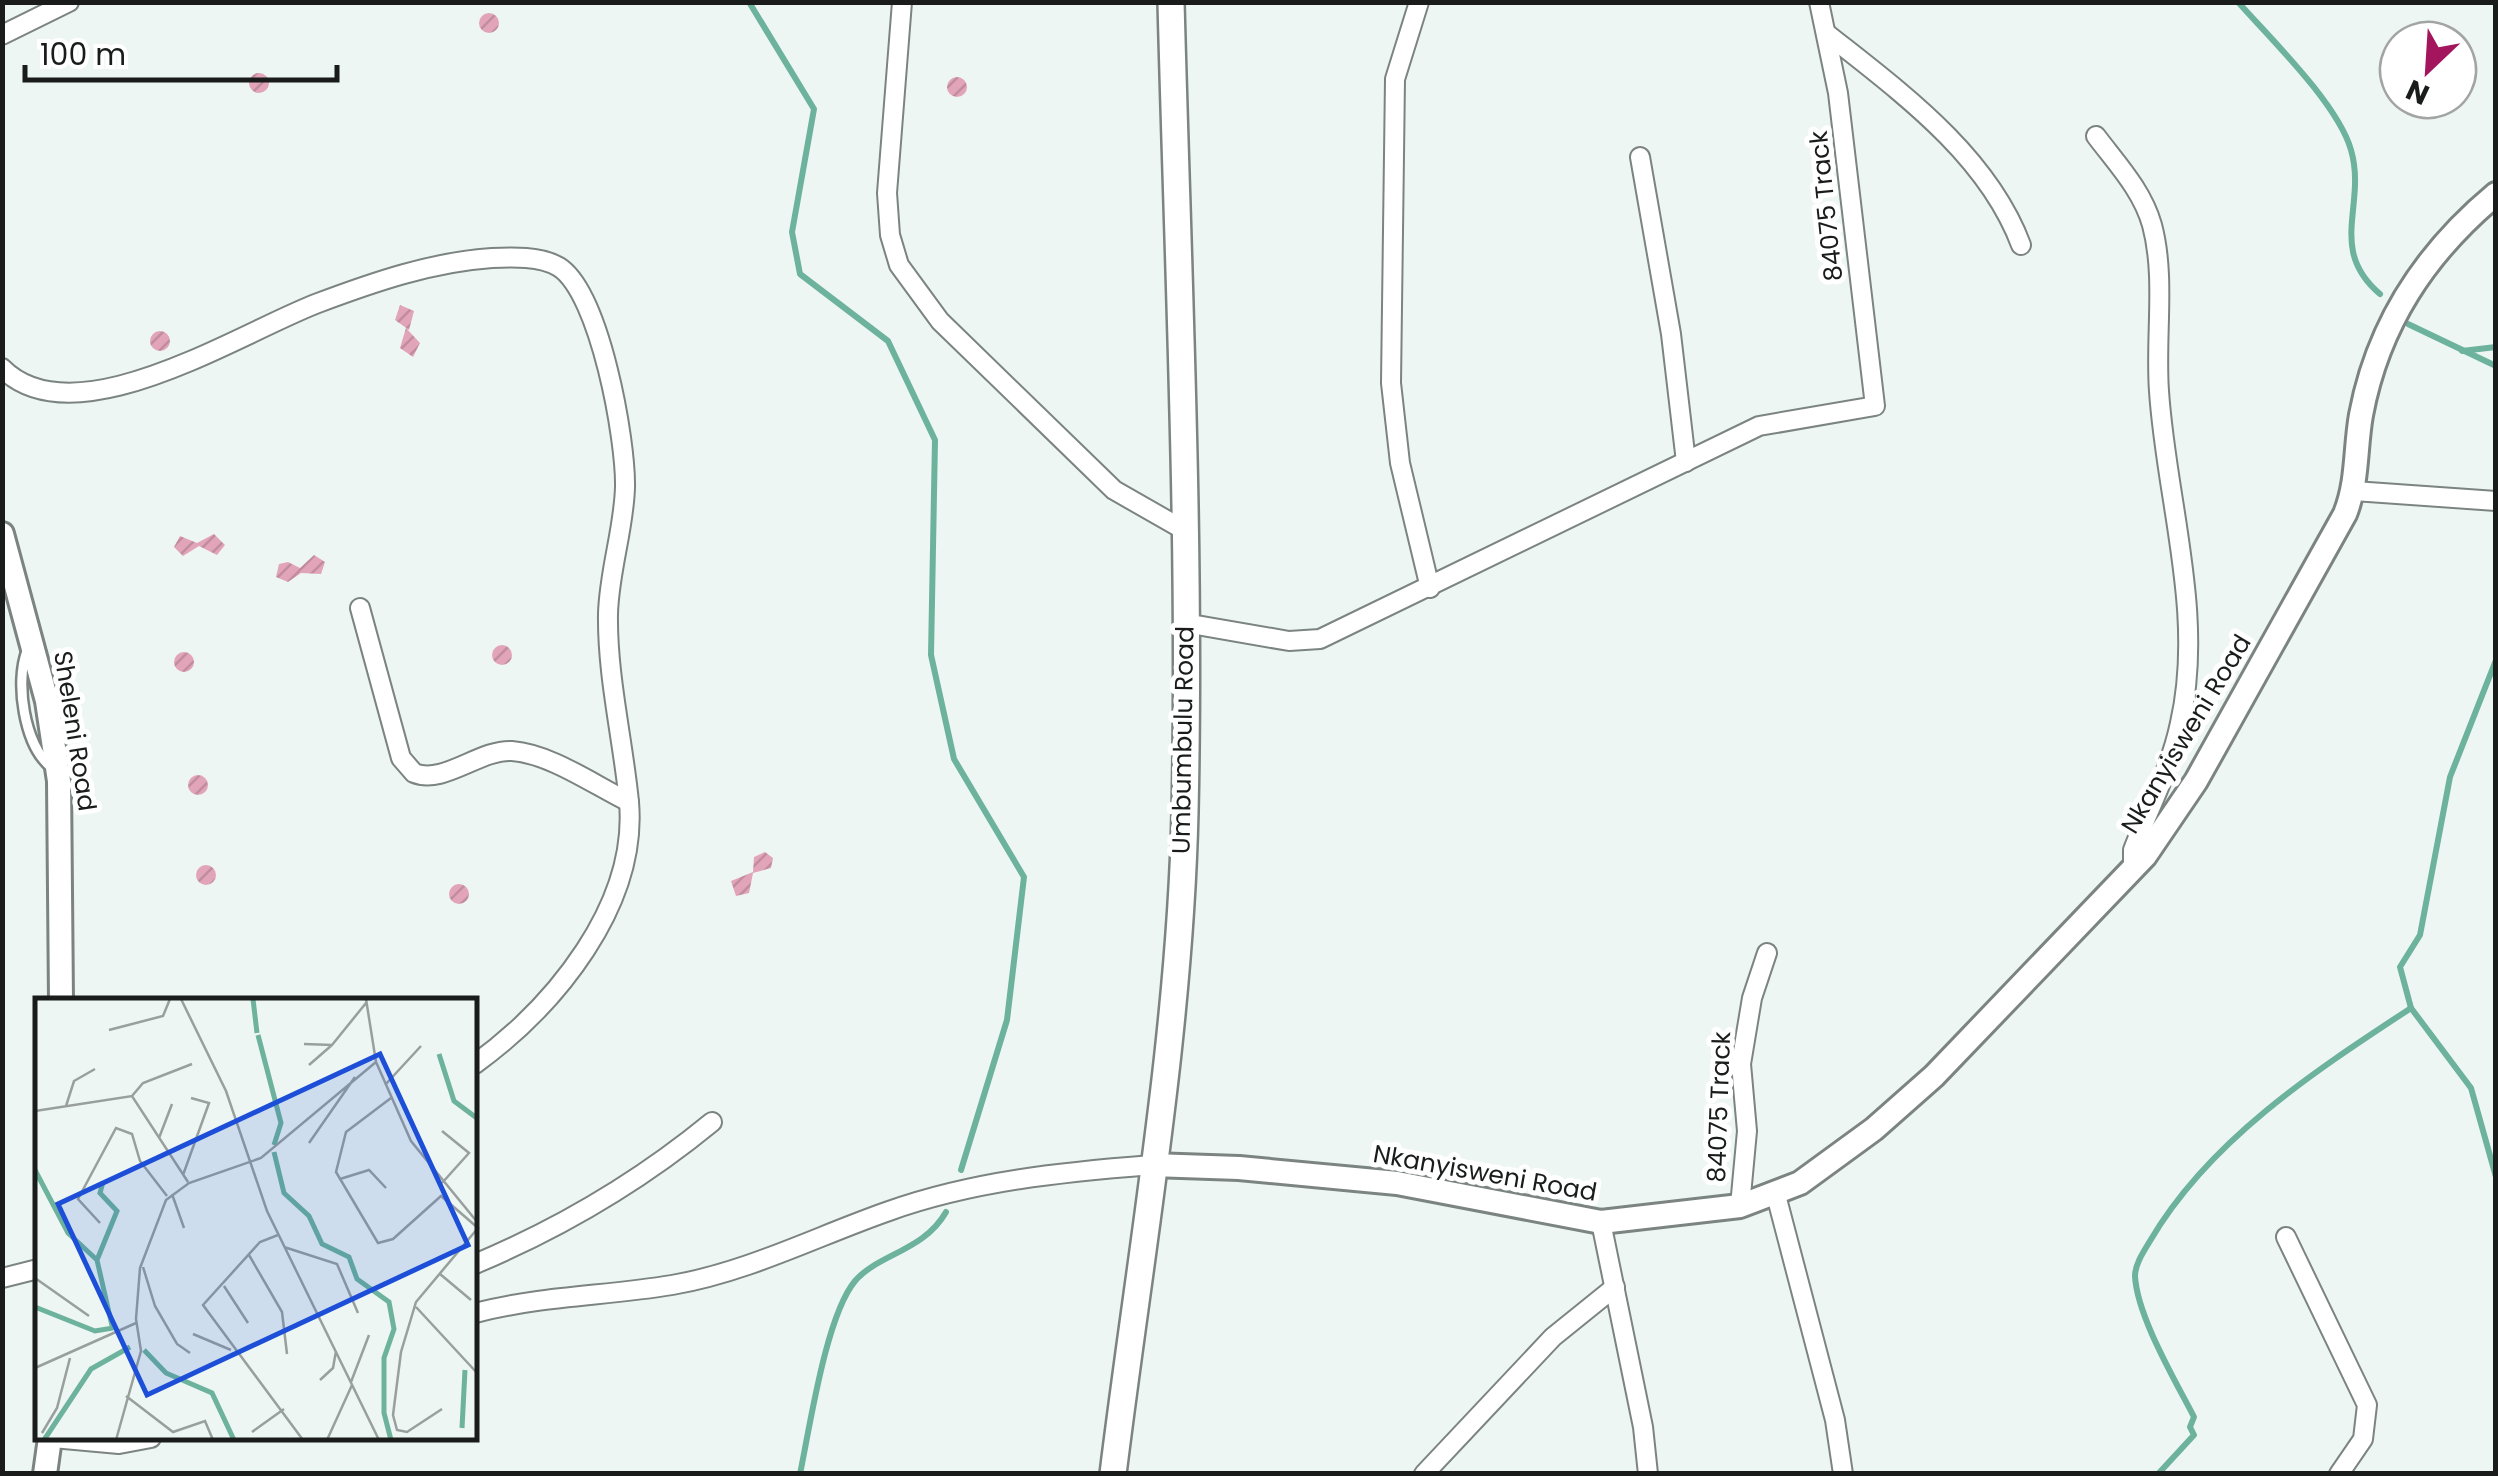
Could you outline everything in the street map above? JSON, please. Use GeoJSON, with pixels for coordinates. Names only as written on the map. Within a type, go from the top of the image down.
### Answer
{"type":"FeatureCollection","features":[{"type":"Feature","properties":{"kind":"main road","name":"Umbumbulu Road"},"geometry":{"type":"LineString","coordinates":[[1112,1474],[1173,987],[1185,814],[1184,530],[1172,2]]}},
{"type":"Feature","properties":{"kind":"street"},"geometry":{"type":"LineString","coordinates":[[2,35],[69,2]]}},
{"type":"Feature","properties":{"kind":"street"},"geometry":{"type":"LineString","coordinates":[[902,2],[887,192],[890,235],[898,265],[940,321],[1114,490],[1184,530]]}},
{"type":"Feature","properties":{"kind":"street"},"geometry":{"type":"LineString","coordinates":[[1420,2],[1395,79],[1391,384],[1400,463],[1430,588]]}},
{"type":"Feature","properties":{"kind":"street","name":"84075 Track"},"geometry":{"type":"LineString","coordinates":[[1686,462],[1784,419],[1875,406],[1838,94],[1818,2]]}},
{"type":"Feature","properties":{"kind":"street"},"geometry":{"type":"LineString","coordinates":[[1826,33],[1907,100],[1968,158],[2002,206],[2021,245]]}},
{"type":"Feature","properties":{"kind":"street"},"geometry":{"type":"LineString","coordinates":[[2096,136],[2135,186],[2153,230],[2162,430],[2180,540],[2184,597],[2187,664],[2181,722],[2133,850],[2132,870]]}},
{"type":"Feature","properties":{"kind":"street"},"geometry":{"type":"LineString","coordinates":[[1185,623],[1289,641],[1320,639],[1686,462],[1671,334],[1640,157]]}},
{"type":"Feature","properties":{"kind":"street","name":"Nkanyisweni Road"},"geometry":{"type":"LineString","coordinates":[[478,1312],[540,1299],[671,1285],[779,1254],[946,1192],[1064,1172],[1152,1165],[1378,1181],[1601,1222],[1740,1206],[1776,1195],[1860,1139],[1934,1076],[2132,870],[2196,781],[2328,548],[2354,490],[2358,429],[2380,339],[2420,273],[2496,194]]}},
{"type":"Feature","properties":{"kind":"street"},"geometry":{"type":"LineString","coordinates":[[2,368],[29,387],[81,394],[127,383],[315,304],[414,270],[466,260],[514,257],[558,266],[585,298],[622,449],[624,486],[608,616],[628,802],[628,853],[591,938],[523,1022],[478,1061]]}},
{"type":"Feature","properties":{"kind":"street"},"geometry":{"type":"LineString","coordinates":[[2354,490],[2496,501]]}},
{"type":"Feature","properties":{"kind":"street","name":"Sheleni Road"},"geometry":{"type":"LineString","coordinates":[[2,534],[32,641],[58,771],[63,830],[60,998]]}},
{"type":"Feature","properties":{"kind":"street"},"geometry":{"type":"LineString","coordinates":[[360,608],[402,758],[414,773],[435,774],[495,752],[524,753],[628,802]]}},
{"type":"Feature","properties":{"kind":"street","name":"84075 Track"},"geometry":{"type":"LineString","coordinates":[[1740,1206],[1747,1131],[1741,1064],[1752,998],[1767,953]]}},
{"type":"Feature","properties":{"kind":"street"},"geometry":{"type":"LineString","coordinates":[[478,1263],[561,1226],[616,1194],[712,1122]]}},
{"type":"Feature","properties":{"kind":"street"},"geometry":{"type":"LineString","coordinates":[[1776,1195],[1835,1420],[1843,1474]]}},
{"type":"Feature","properties":{"kind":"street"},"geometry":{"type":"LineString","coordinates":[[1601,1222],[1648,1474]]}},
{"type":"Feature","properties":{"kind":"street"},"geometry":{"type":"LineString","coordinates":[[2286,1237],[2367,1405],[2363,1439],[2338,1474]]}},
{"type":"Feature","properties":{"kind":"street"},"geometry":{"type":"LineString","coordinates":[[2,1278],[35,1270]]}},
{"type":"Feature","properties":{"kind":"street"},"geometry":{"type":"LineString","coordinates":[[1424,1474],[1553,1337],[1615,1287]]}},
{"type":"Feature","properties":{"kind":"street"},"geometry":{"type":"LineString","coordinates":[[44,1474],[50,1441]]}},
{"type":"Feature","properties":{"kind":"street"},"geometry":{"type":"LineString","coordinates":[[85,1441],[136,1441]]}},
{"type":"Feature","properties":{"kind":"building"},"geometry":{"type":"Polygon","coordinates":[[[485,13],[493,13],[499,23],[493,33],[485,33],[479,27],[479,19],[485,13]]]}},
{"type":"Feature","properties":{"kind":"building"},"geometry":{"type":"Polygon","coordinates":[[[255,73],[263,73],[269,83],[263,93],[255,93],[249,87],[249,79],[255,73]]]}},
{"type":"Feature","properties":{"kind":"building"},"geometry":{"type":"Polygon","coordinates":[[[953,77],[961,77],[967,87],[961,97],[953,97],[947,91],[947,83],[953,77]]]}},
{"type":"Feature","properties":{"kind":"building"},"geometry":{"type":"Polygon","coordinates":[[[400,305],[414,311],[409,330],[395,320],[400,305]]]}},
{"type":"Feature","properties":{"kind":"building"},"geometry":{"type":"Polygon","coordinates":[[[406,328],[420,343],[413,357],[400,348],[406,328]]]}},
{"type":"Feature","properties":{"kind":"building"},"geometry":{"type":"Polygon","coordinates":[[[156,331],[164,331],[170,341],[164,351],[156,351],[150,345],[150,337],[156,331]]]}},
{"type":"Feature","properties":{"kind":"building"},"geometry":{"type":"Polygon","coordinates":[[[214,534],[225,545],[217,555],[199,546],[183,556],[174,547],[180,536],[197,543],[214,534]]]}},
{"type":"Feature","properties":{"kind":"building"},"geometry":{"type":"Polygon","coordinates":[[[314,555],[325,562],[321,574],[301,573],[288,582],[276,577],[279,564],[288,562],[300,568],[314,555]]]}},
{"type":"Feature","properties":{"kind":"building"},"geometry":{"type":"Polygon","coordinates":[[[498,645],[506,645],[512,655],[506,665],[498,665],[492,659],[492,651],[498,645]]]}},
{"type":"Feature","properties":{"kind":"building"},"geometry":{"type":"Polygon","coordinates":[[[180,652],[188,652],[194,662],[188,672],[180,672],[174,666],[174,658],[180,652]]]}},
{"type":"Feature","properties":{"kind":"building"},"geometry":{"type":"Polygon","coordinates":[[[194,775],[202,775],[208,785],[202,795],[194,795],[188,789],[188,781],[194,775]]]}},
{"type":"Feature","properties":{"kind":"building"},"geometry":{"type":"Polygon","coordinates":[[[765,852],[773,858],[771,868],[753,873],[749,893],[736,896],[731,881],[753,872],[754,857],[765,852]]]}},
{"type":"Feature","properties":{"kind":"building"},"geometry":{"type":"Polygon","coordinates":[[[202,865],[210,865],[216,875],[210,885],[202,885],[196,879],[196,871],[202,865]]]}},
{"type":"Feature","properties":{"kind":"building"},"geometry":{"type":"Polygon","coordinates":[[[455,884],[463,884],[469,894],[463,904],[455,904],[449,898],[449,890],[455,884]]]}},
{"type":"Feature","properties":{"kind":"waterway"},"geometry":{"type":"LineString","coordinates":[[749,2],[814,109],[792,232],[800,274],[888,341],[935,440],[931,655],[954,759],[1024,877],[1007,1020],[961,1170]]}},
{"type":"Feature","properties":{"kind":"waterway"},"geometry":{"type":"LineString","coordinates":[[2238,2],[2302,72],[2344,132],[2355,170],[2355,260],[2380,294]]}},
{"type":"Feature","properties":{"kind":"waterway"},"geometry":{"type":"LineString","coordinates":[[2408,324],[2496,366]]}},
{"type":"Feature","properties":{"kind":"waterway"},"geometry":{"type":"LineString","coordinates":[[2462,351],[2496,347]]}},
{"type":"Feature","properties":{"kind":"waterway"},"geometry":{"type":"LineString","coordinates":[[2158,1474],[2194,1435],[2190,1427],[2194,1417],[2142,1310],[2135,1276],[2138,1262],[2174,1205],[2233,1140],[2302,1083],[2411,1008],[2400,967],[2420,935],[2450,777],[2496,660]]}},
{"type":"Feature","properties":{"kind":"waterway"},"geometry":{"type":"LineString","coordinates":[[2411,1008],[2471,1088],[2496,1177]]}},
{"type":"Feature","properties":{"kind":"waterway"},"geometry":{"type":"LineString","coordinates":[[800,1474],[827,1345],[845,1297],[865,1272],[914,1244],[946,1212]]}}]}
